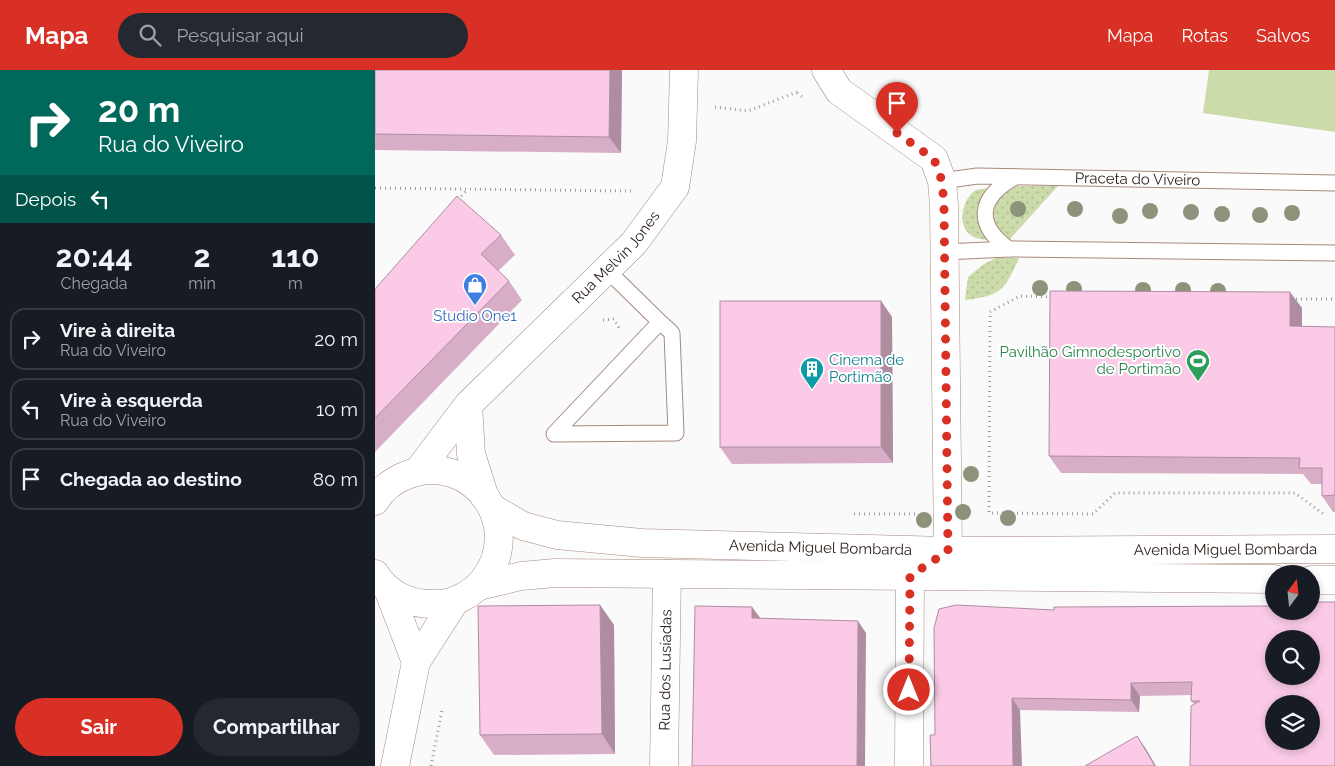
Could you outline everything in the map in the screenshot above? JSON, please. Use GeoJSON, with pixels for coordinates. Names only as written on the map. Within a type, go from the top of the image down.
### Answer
{"type":"FeatureCollection","features":[{"type":"Feature","properties":{"kind":"street","name":"Rua Melvin Jones"},"geometry":{"type":"LineString","coordinates":[[418,471],[468,405],[634,243],[675,187],[682,141],[684,70]]}},
{"type":"Feature","properties":{"kind":"street"},"geometry":{"type":"LineString","coordinates":[[826,70],[839,91],[934,159],[942,181],[948,551],[910,576],[909,766]]}},
{"type":"Feature","properties":{"kind":"street"},"geometry":{"type":"LineString","coordinates":[[379,580],[413,603],[442,604],[455,601],[479,586],[495,562],[498,548],[497,520],[471,454],[468,405]]}},
{"type":"Feature","properties":{"kind":"street","name":"Avenida Miguel Bombarda"},"geometry":{"type":"LineString","coordinates":[[418,471],[443,470],[455,474],[471,483],[488,501],[523,526],[557,535],[623,541],[948,551],[1335,549]]}},
{"type":"Feature","properties":{"kind":"street"},"geometry":{"type":"LineString","coordinates":[[375,501],[380,493],[397,479],[418,471]]}},
{"type":"Feature","properties":{"kind":"street","name":"Avenida Miguel Bombarda"},"geometry":{"type":"LineString","coordinates":[[479,586],[521,576],[555,573],[1265,579]]}},
{"type":"Feature","properties":{"kind":"street","name":"Rua dos Lusíadas"},"geometry":{"type":"LineString","coordinates":[[664,766],[667,574]]}},
{"type":"Feature","properties":{"kind":"street"},"geometry":{"type":"LineString","coordinates":[[379,580],[416,662]]}},
{"type":"Feature","properties":{"kind":"street","name":"Avenida Miguel Bombarda"},"geometry":{"type":"LineString","coordinates":[[1320,580],[1335,580]]}},
{"type":"Feature","properties":{"kind":"street"},"geometry":{"type":"LineString","coordinates":[[395,766],[416,662],[455,601]]}},
{"type":"Feature","properties":{"kind":"lane","name":"Praceta do Viveiro"},"geometry":{"type":"LineString","coordinates":[[942,181],[977,176],[1016,176],[1335,183]]}},
{"type":"Feature","properties":{"kind":"lane"},"geometry":{"type":"LineString","coordinates":[[1009,249],[989,232],[984,214],[991,195],[1000,185],[1016,176]]}},
{"type":"Feature","properties":{"kind":"lane"},"geometry":{"type":"LineString","coordinates":[[944,252],[1009,249],[1335,253]]}},
{"type":"Feature","properties":{"kind":"lane"},"geometry":{"type":"LineString","coordinates":[[607,270],[672,333],[676,433],[554,434],[660,322]]}},
{"type":"Feature","properties":{"kind":"path"},"geometry":{"type":"LineString","coordinates":[[683,103],[748,111],[797,93],[812,104]]}},
{"type":"Feature","properties":{"kind":"path"},"geometry":{"type":"LineString","coordinates":[[375,188],[639,191]]}},
{"type":"Feature","properties":{"kind":"path"},"geometry":{"type":"LineString","coordinates":[[455,204],[468,189]]}},
{"type":"Feature","properties":{"kind":"path"},"geometry":{"type":"LineString","coordinates":[[1060,297],[1020,296],[990,312],[989,514],[1093,514],[1115,492],[1285,493],[1295,494],[1326,516]]}},
{"type":"Feature","properties":{"kind":"path"},"geometry":{"type":"LineString","coordinates":[[1286,299],[1335,299]]}},
{"type":"Feature","properties":{"kind":"path"},"geometry":{"type":"LineString","coordinates":[[596,321],[614,319],[622,334],[637,346]]}},
{"type":"Feature","properties":{"kind":"path"},"geometry":{"type":"LineString","coordinates":[[852,514],[921,514]]}},
{"type":"Feature","properties":{"kind":"path"},"geometry":{"type":"LineString","coordinates":[[431,766],[442,709]]}},
{"type":"Feature","properties":{"kind":"green space"},"geometry":{"type":"Polygon","coordinates":[[[1209,70],[1335,70],[1335,132],[1203,113],[1209,70]]]}},
{"type":"Feature","properties":{"kind":"green space"},"geometry":{"type":"Polygon","coordinates":[[[1015,186],[1058,186],[1009,240],[996,224],[992,204],[1005,189],[1015,186]]]}},
{"type":"Feature","properties":{"kind":"green space"},"geometry":{"type":"Polygon","coordinates":[[[989,188],[983,195],[978,208],[978,220],[987,240],[975,238],[967,232],[964,226],[963,213],[964,206],[971,194],[976,190],[989,188]]]}},
{"type":"Feature","properties":{"kind":"green space"},"geometry":{"type":"Polygon","coordinates":[[[996,258],[1019,258],[1009,278],[1000,290],[987,296],[965,300],[968,277],[984,264],[996,258]]]}},
{"type":"Feature","properties":{"kind":"building"},"geometry":{"type":"Polygon","coordinates":[[[375,70],[610,70],[609,137],[375,134],[375,70]]]}},
{"type":"Feature","properties":{"kind":"building"},"geometry":{"type":"Polygon","coordinates":[[[457,196],[501,235],[481,254],[509,281],[375,418],[375,289],[457,196]]]}},
{"type":"Feature","properties":{"kind":"building","name":"Pavilhão Gimnodesportivo de Portimão"},"geometry":{"type":"Polygon","coordinates":[[[1050,291],[1290,292],[1290,326],[1335,327],[1335,495],[1322,496],[1322,468],[1299,468],[1300,458],[1049,456],[1050,291]]]}},
{"type":"Feature","properties":{"kind":"building","name":"Cinema de Portimão"},"geometry":{"type":"Polygon","coordinates":[[[720,301],[881,301],[881,447],[720,447],[720,301]]]}},
{"type":"Feature","properties":{"kind":"building"},"geometry":{"type":"Polygon","coordinates":[[[1320,602],[1335,602],[1335,766],[1190,766],[1191,706],[1200,701],[1191,701],[1192,682],[1131,683],[1131,700],[1012,698],[1013,766],[931,766],[930,735],[935,735],[934,628],[939,609],[956,605],[1054,610],[1054,607],[1265,606],[1265,620],[1320,620],[1320,602]]]}},
{"type":"Feature","properties":{"kind":"building"},"geometry":{"type":"Polygon","coordinates":[[[600,605],[602,734],[480,735],[478,606],[600,605]]]}},
{"type":"Feature","properties":{"kind":"building"},"geometry":{"type":"Polygon","coordinates":[[[695,606],[752,607],[752,618],[858,621],[857,766],[692,766],[695,606]]]}},
{"type":"Feature","properties":{"kind":"building"},"geometry":{"type":"Polygon","coordinates":[[[1137,736],[1155,766],[1085,766],[1137,736]]]}},
{"type":"Feature","properties":{"kind":"place","name":"Studio One1"},"geometry":{"type":"Point","coordinates":[475,306]}},
{"type":"Feature","properties":{"kind":"place","name":"Pavilhão Gimnodesportivo de Portimão"},"geometry":{"type":"Point","coordinates":[1198,382]}},
{"type":"Feature","properties":{"kind":"place","name":"Cinema de Portimão"},"geometry":{"type":"Point","coordinates":[812,390]}},
{"type":"Feature","properties":{"kind":"route"},"geometry":{"type":"LineString","coordinates":[[897,133],[934,159],[942,181],[944,205],[948,551],[910,576],[909,690]]}}]}
